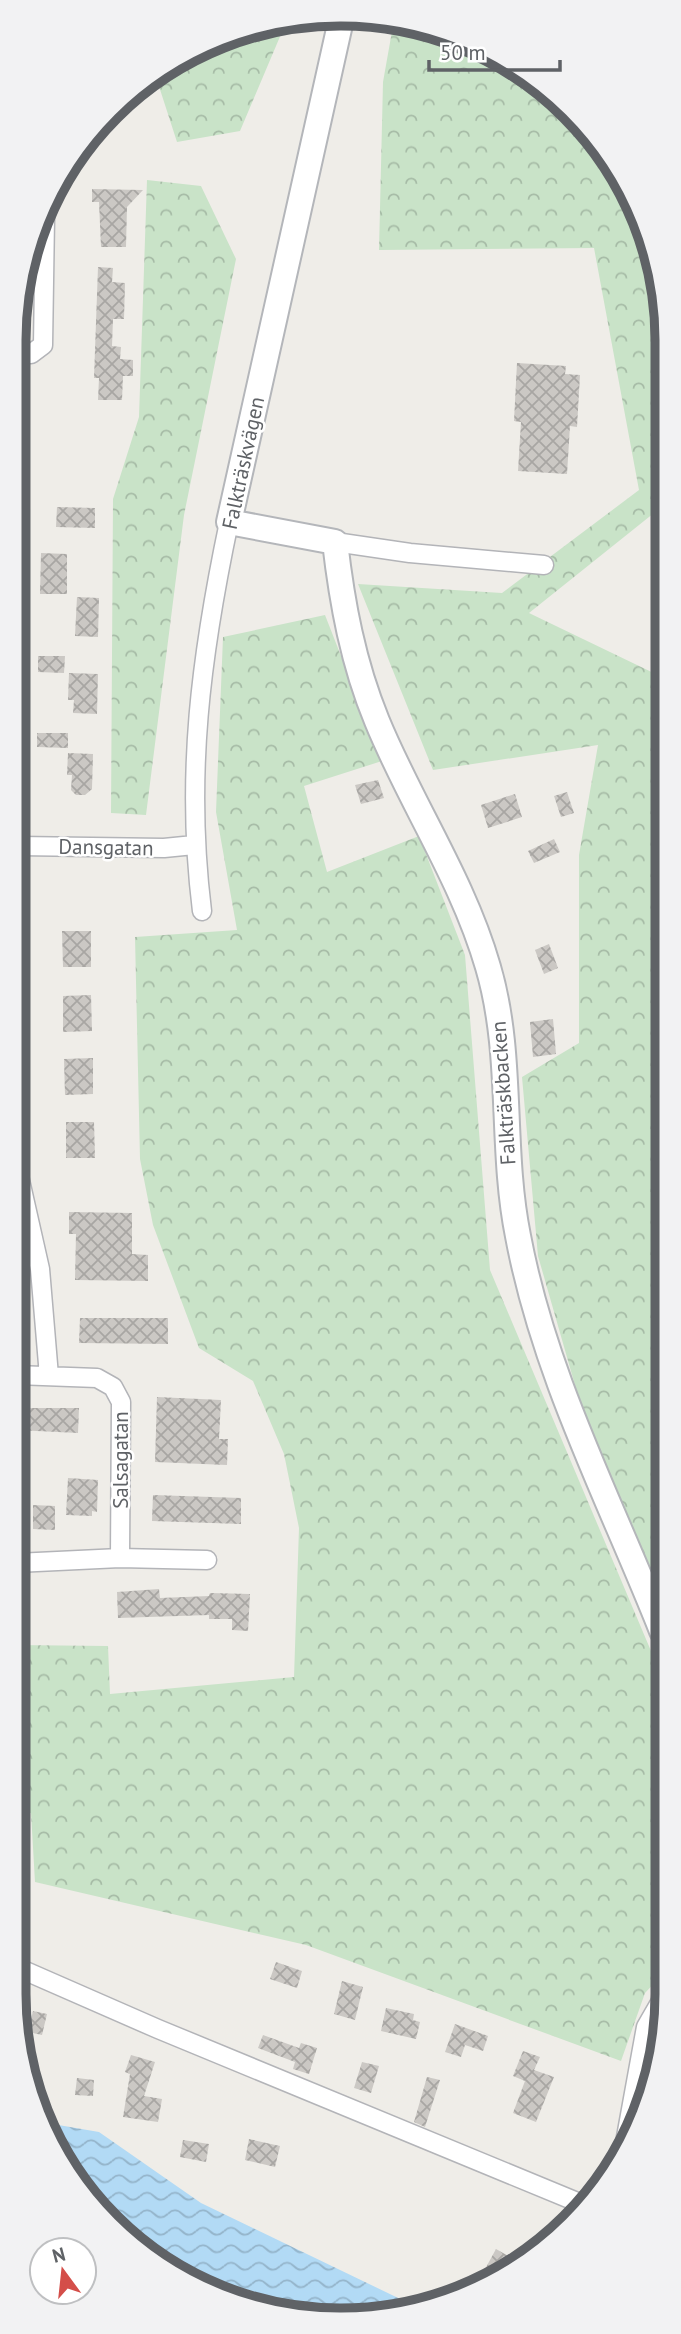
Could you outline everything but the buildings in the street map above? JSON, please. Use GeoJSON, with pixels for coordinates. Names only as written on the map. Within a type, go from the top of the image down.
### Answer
{"type":"FeatureCollection","features":[{"type":"Feature","properties":{"kind":"street","name":"Falkträskvägen"},"geometry":{"type":"LineString","coordinates":[[202,911],[194,845],[198,699],[210,613],[340,26]]}},
{"type":"Feature","properties":{"kind":"street"},"geometry":{"type":"LineString","coordinates":[[26,354],[31,354],[43,345],[45,234]]}},
{"type":"Feature","properties":{"kind":"street"},"geometry":{"type":"LineString","coordinates":[[229,522],[410,554],[544,565]]}},
{"type":"Feature","properties":{"kind":"street","name":"Falkträskbacken"},"geometry":{"type":"LineString","coordinates":[[335,541],[348,636],[376,720],[470,914],[489,969],[503,1032],[509,1181],[527,1284],[583,1448],[655,1615]]}},
{"type":"Feature","properties":{"kind":"street","name":"Dansgatan"},"geometry":{"type":"LineString","coordinates":[[26,846],[164,848],[194,845]]}},
{"type":"Feature","properties":{"kind":"street"},"geometry":{"type":"LineString","coordinates":[[26,1211],[40,1269],[49,1376]]}},
{"type":"Feature","properties":{"kind":"street","name":"Salsagatan"},"geometry":{"type":"LineString","coordinates":[[26,1375],[97,1378],[113,1387],[121,1402],[120,1559]]}},
{"type":"Feature","properties":{"kind":"street"},"geometry":{"type":"LineString","coordinates":[[26,1563],[120,1559],[207,1560]]}},
{"type":"Feature","properties":{"kind":"street"},"geometry":{"type":"LineString","coordinates":[[26,1971],[170,2034],[576,2202]]}},
{"type":"Feature","properties":{"kind":"street"},"geometry":{"type":"LineString","coordinates":[[630,2116],[646,2028],[654,2014]]}},
{"type":"Feature","properties":{"kind":"green space"},"geometry":{"type":"Polygon","coordinates":[[[392,31],[461,50],[498,68],[532,91],[577,133],[613,183],[631,220],[649,279],[655,340],[655,512],[529,613],[655,674],[655,1583],[589,1434],[538,1256],[522,1077],[579,1043],[579,855],[598,745],[433,770],[358,584],[502,593],[639,490],[594,248],[379,250],[383,82],[392,31]]]}},
{"type":"Feature","properties":{"kind":"green space"},"geometry":{"type":"Polygon","coordinates":[[[282,32],[240,131],[177,142],[158,84],[183,68],[220,50],[282,32]]]}},
{"type":"Feature","properties":{"kind":"green space"},"geometry":{"type":"Polygon","coordinates":[[[147,180],[201,186],[236,259],[184,515],[146,815],[111,813],[113,499],[139,417],[147,180]]]}},
{"type":"Feature","properties":{"kind":"green space"},"geometry":{"type":"Polygon","coordinates":[[[325,615],[382,761],[304,786],[327,872],[419,836],[465,955],[490,1270],[655,1660],[655,1982],[645,1993],[621,2061],[306,1945],[35,1882],[31,1813],[26,1813],[26,1645],[108,1646],[110,1694],[294,1677],[299,1528],[284,1454],[253,1381],[199,1348],[153,1225],[140,1159],[135,937],[237,930],[216,812],[223,637],[325,615]]]}},
{"type":"Feature","properties":{"kind":"water"},"geometry":{"type":"Polygon","coordinates":[[[55,2124],[99,2132],[201,2203],[405,2301],[340,2308],[279,2302],[220,2284],[183,2266],[133,2230],[104,2201],[68,2151],[55,2124]]]}}]}
